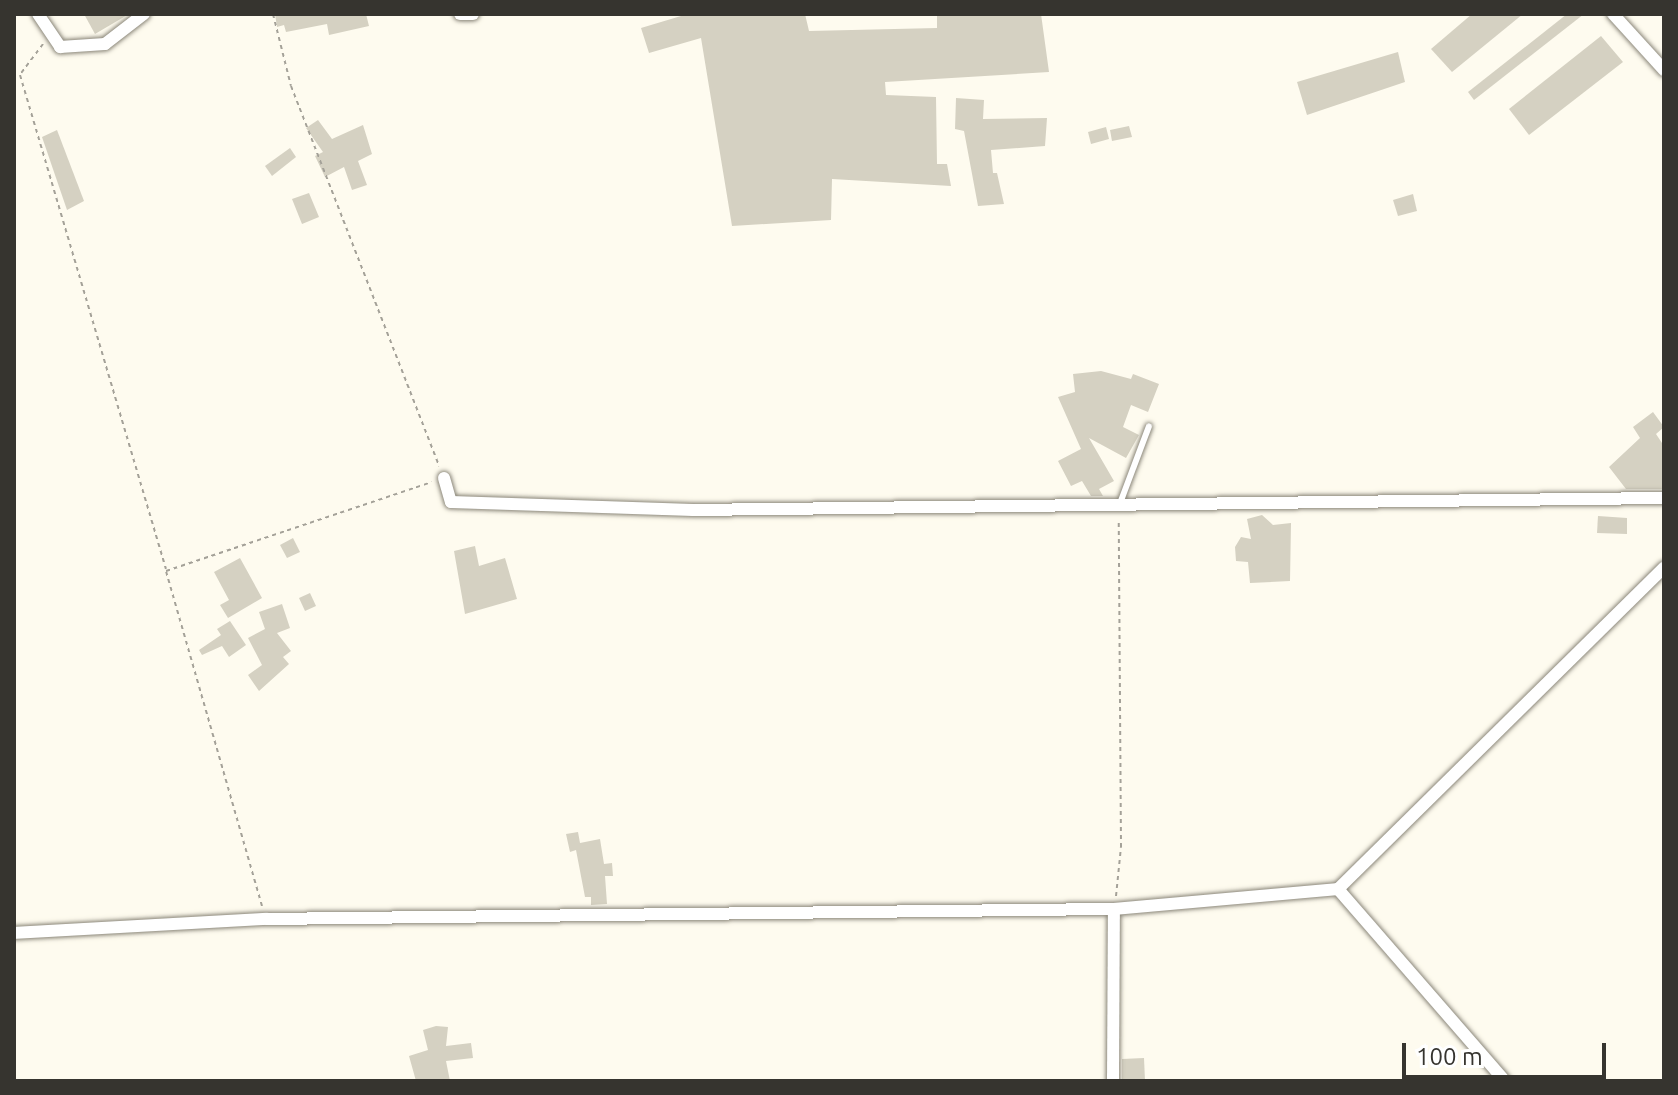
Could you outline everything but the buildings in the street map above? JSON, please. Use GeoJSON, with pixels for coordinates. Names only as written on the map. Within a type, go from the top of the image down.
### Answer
{"type":"FeatureCollection","features":[{"type":"Feature","properties":{"kind":"street"},"geometry":{"type":"LineString","coordinates":[[38,14],[48,36],[60,47],[105,44],[144,14]]}},
{"type":"Feature","properties":{"kind":"street"},"geometry":{"type":"LineString","coordinates":[[460,14],[473,14]]}},
{"type":"Feature","properties":{"kind":"street"},"geometry":{"type":"LineString","coordinates":[[1613,14],[1664,70]]}},
{"type":"Feature","properties":{"kind":"street"},"geometry":{"type":"LineString","coordinates":[[444,478],[451,502],[693,510],[1664,498]]}},
{"type":"Feature","properties":{"kind":"street"},"geometry":{"type":"LineString","coordinates":[[14,933],[266,919],[1114,909],[1338,889],[1664,567]]}},
{"type":"Feature","properties":{"kind":"street"},"geometry":{"type":"LineString","coordinates":[[1338,889],[1505,1081]]}},
{"type":"Feature","properties":{"kind":"street"},"geometry":{"type":"LineString","coordinates":[[1113,1081],[1114,909]]}},
{"type":"Feature","properties":{"kind":"lane"},"geometry":{"type":"LineString","coordinates":[[1119,506],[1149,426]]}},
{"type":"Feature","properties":{"kind":"path"},"geometry":{"type":"LineString","coordinates":[[166,571],[444,478],[291,86],[273,14]]}},
{"type":"Feature","properties":{"kind":"path"},"geometry":{"type":"LineString","coordinates":[[48,36],[20,75],[266,919]]}},
{"type":"Feature","properties":{"kind":"path"},"geometry":{"type":"LineString","coordinates":[[1114,909],[1121,847],[1119,506]]}}]}
